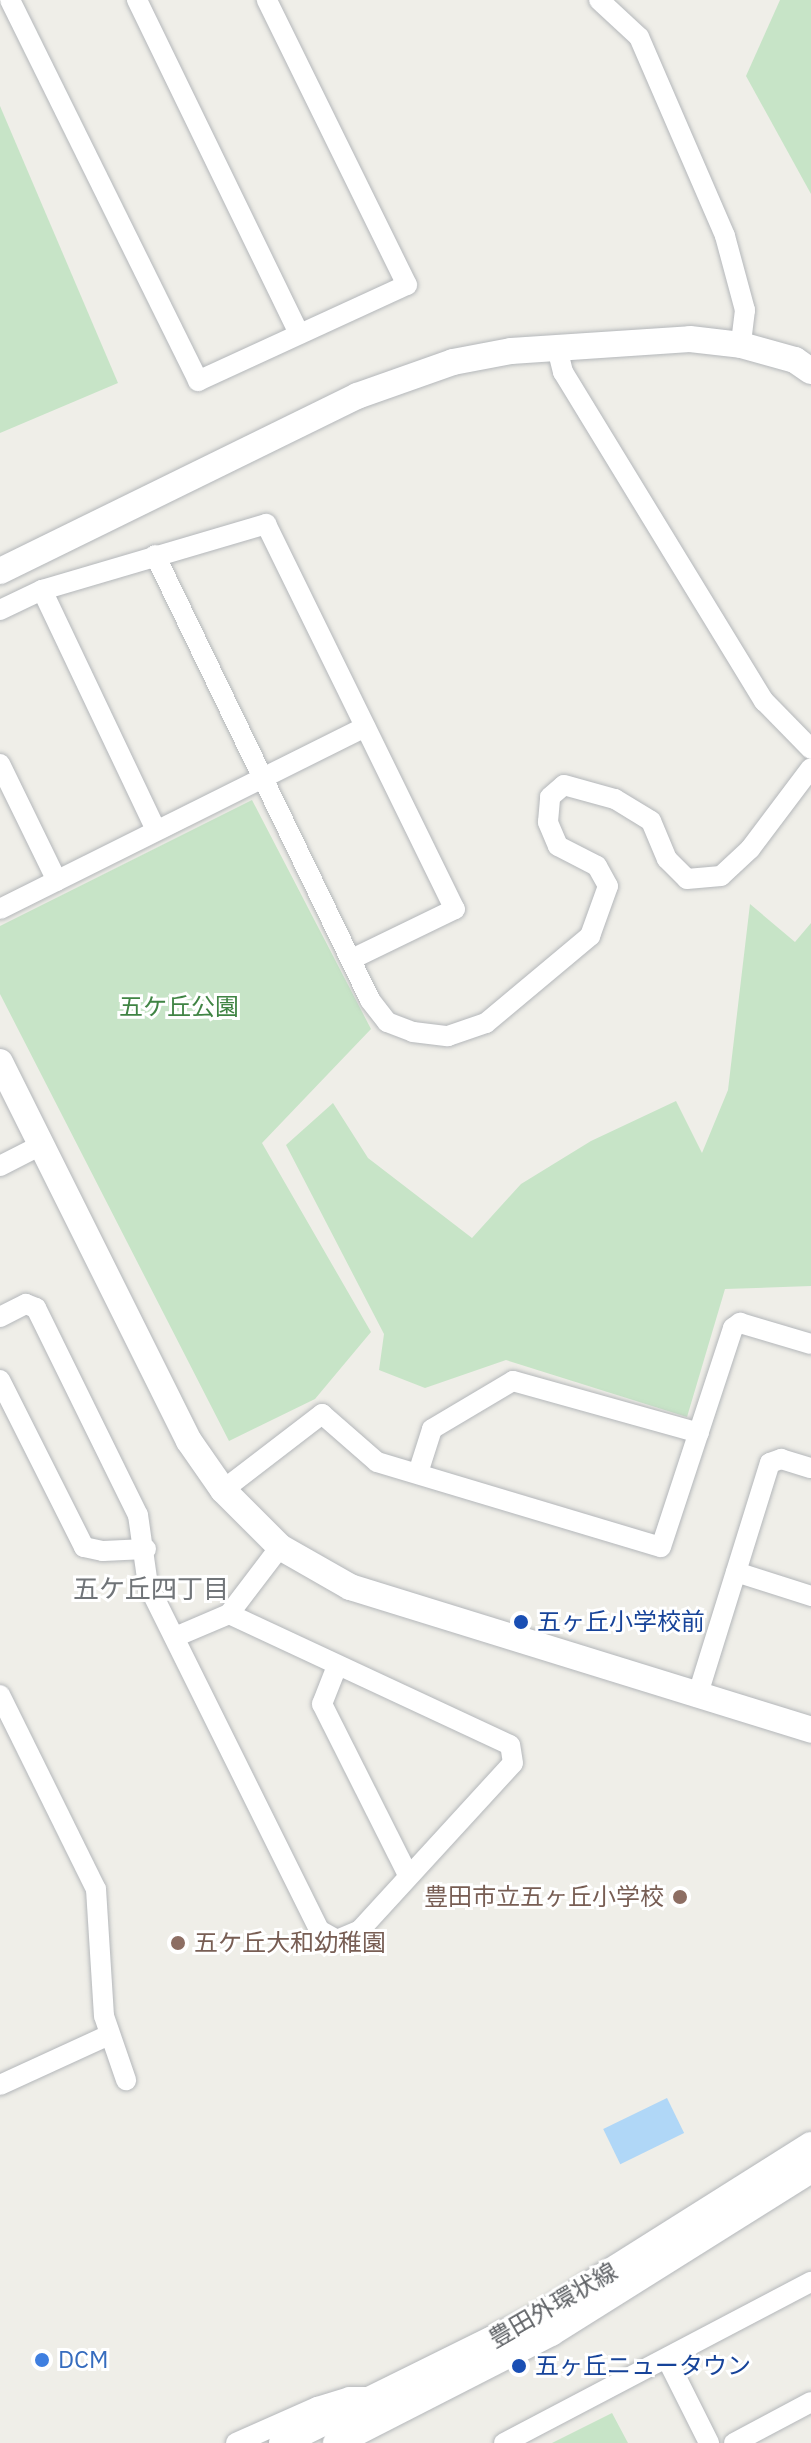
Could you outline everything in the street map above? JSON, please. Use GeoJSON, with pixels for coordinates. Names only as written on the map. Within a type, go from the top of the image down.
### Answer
{"type":"FeatureCollection","features":[{"type":"Feature","properties":{"kind":"street"},"geometry":{"type":"LineString","coordinates":[[10,0],[198,381],[407,285],[267,0]]}},
{"type":"Feature","properties":{"kind":"street"},"geometry":{"type":"LineString","coordinates":[[137,0],[299,334]]}},
{"type":"Feature","properties":{"kind":"street"},"geometry":{"type":"LineString","coordinates":[[599,0],[639,37],[725,236],[745,310],[741,345]]}},
{"type":"Feature","properties":{"kind":"street"},"geometry":{"type":"LineString","coordinates":[[0,571],[357,396],[453,362],[557,348],[690,339],[741,345],[795,360],[811,371]]}},
{"type":"Feature","properties":{"kind":"street"},"geometry":{"type":"LineString","coordinates":[[557,348],[563,372],[764,701],[811,749]]}},
{"type":"Feature","properties":{"kind":"street"},"geometry":{"type":"LineString","coordinates":[[0,610],[42,590],[266,524],[455,909],[352,959]]}},
{"type":"Feature","properties":{"kind":"street"},"geometry":{"type":"LineString","coordinates":[[155,555],[352,959],[387,1022],[448,1036],[486,1023],[590,936],[603,908],[608,886],[597,866],[558,846],[548,822],[550,797],[564,785],[615,799],[651,821],[667,859],[687,879],[721,876],[750,849],[811,768]]}},
{"type":"Feature","properties":{"kind":"street"},"geometry":{"type":"LineString","coordinates":[[42,590],[156,830]]}},
{"type":"Feature","properties":{"kind":"street"},"geometry":{"type":"LineString","coordinates":[[0,909],[365,727]]}},
{"type":"Feature","properties":{"kind":"street"},"geometry":{"type":"LineString","coordinates":[[0,764],[57,881]]}},
{"type":"Feature","properties":{"kind":"street"},"geometry":{"type":"LineString","coordinates":[[2,1070],[189,1441],[223,1490],[280,1547],[350,1587],[811,1730]]}},
{"type":"Feature","properties":{"kind":"street"},"geometry":{"type":"LineString","coordinates":[[0,1166],[41,1145]]}},
{"type":"Feature","properties":{"kind":"street"},"geometry":{"type":"LineString","coordinates":[[0,1317],[26,1304],[36,1308],[138,1515],[146,1549],[148,1585],[319,1930],[337,1940],[360,1930],[515,1754],[510,1745],[229,1614]]}},
{"type":"Feature","properties":{"kind":"street"},"geometry":{"type":"LineString","coordinates":[[223,1490],[322,1414],[377,1462],[661,1547],[736,1325],[811,1344]]}},
{"type":"Feature","properties":{"kind":"street"},"geometry":{"type":"LineString","coordinates":[[0,1380],[84,1547],[146,1549]]}},
{"type":"Feature","properties":{"kind":"street"},"geometry":{"type":"LineString","coordinates":[[418,1473],[432,1429],[513,1381],[699,1433]]}},
{"type":"Feature","properties":{"kind":"street"},"geometry":{"type":"LineString","coordinates":[[697,1697],[770,1463],[781,1459],[811,1468]]}},
{"type":"Feature","properties":{"kind":"street"},"geometry":{"type":"LineString","coordinates":[[175,1637],[229,1614],[280,1547]]}},
{"type":"Feature","properties":{"kind":"street"},"geometry":{"type":"LineString","coordinates":[[736,1572],[811,1596]]}},
{"type":"Feature","properties":{"kind":"street"},"geometry":{"type":"LineString","coordinates":[[337,1666],[322,1704],[408,1875]]}},
{"type":"Feature","properties":{"kind":"street"},"geometry":{"type":"LineString","coordinates":[[0,1695],[96,1889],[107,2036],[126,2080]]}},
{"type":"Feature","properties":{"kind":"street"},"geometry":{"type":"LineString","coordinates":[[0,2085],[107,2036]]}},
{"type":"Feature","properties":{"kind":"street","name":"豊田外環状線"},"geometry":{"type":"LineString","coordinates":[[282,2443],[380,2398],[541,2315],[811,2145]]}},
{"type":"Feature","properties":{"kind":"street","name":"豊田外環状線"},"geometry":{"type":"LineString","coordinates":[[336,2443],[551,2333],[811,2170]]}},
{"type":"Feature","properties":{"kind":"street"},"geometry":{"type":"LineString","coordinates":[[504,2443],[811,2282]]}},
{"type":"Feature","properties":{"kind":"street"},"geometry":{"type":"LineString","coordinates":[[667,2359],[709,2443]]}},
{"type":"Feature","properties":{"kind":"street"},"geometry":{"type":"LineString","coordinates":[[236,2443],[349,2397],[380,2398]]}},
{"type":"Feature","properties":{"kind":"street"},"geometry":{"type":"LineString","coordinates":[[734,2443],[811,2402]]}},
{"type":"Feature","properties":{"kind":"green space"},"geometry":{"type":"Polygon","coordinates":[[[780,0],[811,0],[811,194],[746,76],[780,0]]]}},
{"type":"Feature","properties":{"kind":"green space"},"geometry":{"type":"Polygon","coordinates":[[[0,106],[118,383],[0,433],[0,106]]]}},
{"type":"Feature","properties":{"kind":"green space","name":"五ケ丘公園"},"geometry":{"type":"Polygon","coordinates":[[[252,800],[371,1029],[262,1143],[371,1332],[315,1399],[229,1441],[0,994],[0,926],[252,800]]]}},
{"type":"Feature","properties":{"kind":"green space"},"geometry":{"type":"Polygon","coordinates":[[[750,904],[795,942],[811,923],[811,1286],[725,1289],[687,1417],[506,1360],[425,1388],[379,1370],[384,1334],[286,1145],[333,1103],[368,1158],[472,1238],[521,1184],[591,1141],[676,1101],[702,1153],[728,1090],[750,904]]]}},
{"type":"Feature","properties":{"kind":"green space"},"geometry":{"type":"Polygon","coordinates":[[[612,2413],[628,2443],[552,2443],[612,2413]]]}},
{"type":"Feature","properties":{"kind":"water"},"geometry":{"type":"Polygon","coordinates":[[[667,2098],[684,2133],[620,2164],[603,2129],[667,2098]]]}},
{"type":"Feature","properties":{"kind":"place","name":"五ヶ丘小学校前"},"geometry":{"type":"Point","coordinates":[521,1622]}},
{"type":"Feature","properties":{"kind":"place","name":"豊田市立五ヶ丘小学校"},"geometry":{"type":"Point","coordinates":[680,1897]}},
{"type":"Feature","properties":{"kind":"place","name":"五ケ丘大和幼稚園"},"geometry":{"type":"Point","coordinates":[178,1943]}},
{"type":"Feature","properties":{"kind":"place","name":"DCM"},"geometry":{"type":"Point","coordinates":[42,2360]}},
{"type":"Feature","properties":{"kind":"place","name":"五ヶ丘ニュータウン"},"geometry":{"type":"Point","coordinates":[519,2366]}},
{"type":"Feature","properties":{"kind":"district","name":"五ケ丘四丁目"},"geometry":{"type":"Point","coordinates":[151,1589]}}]}
